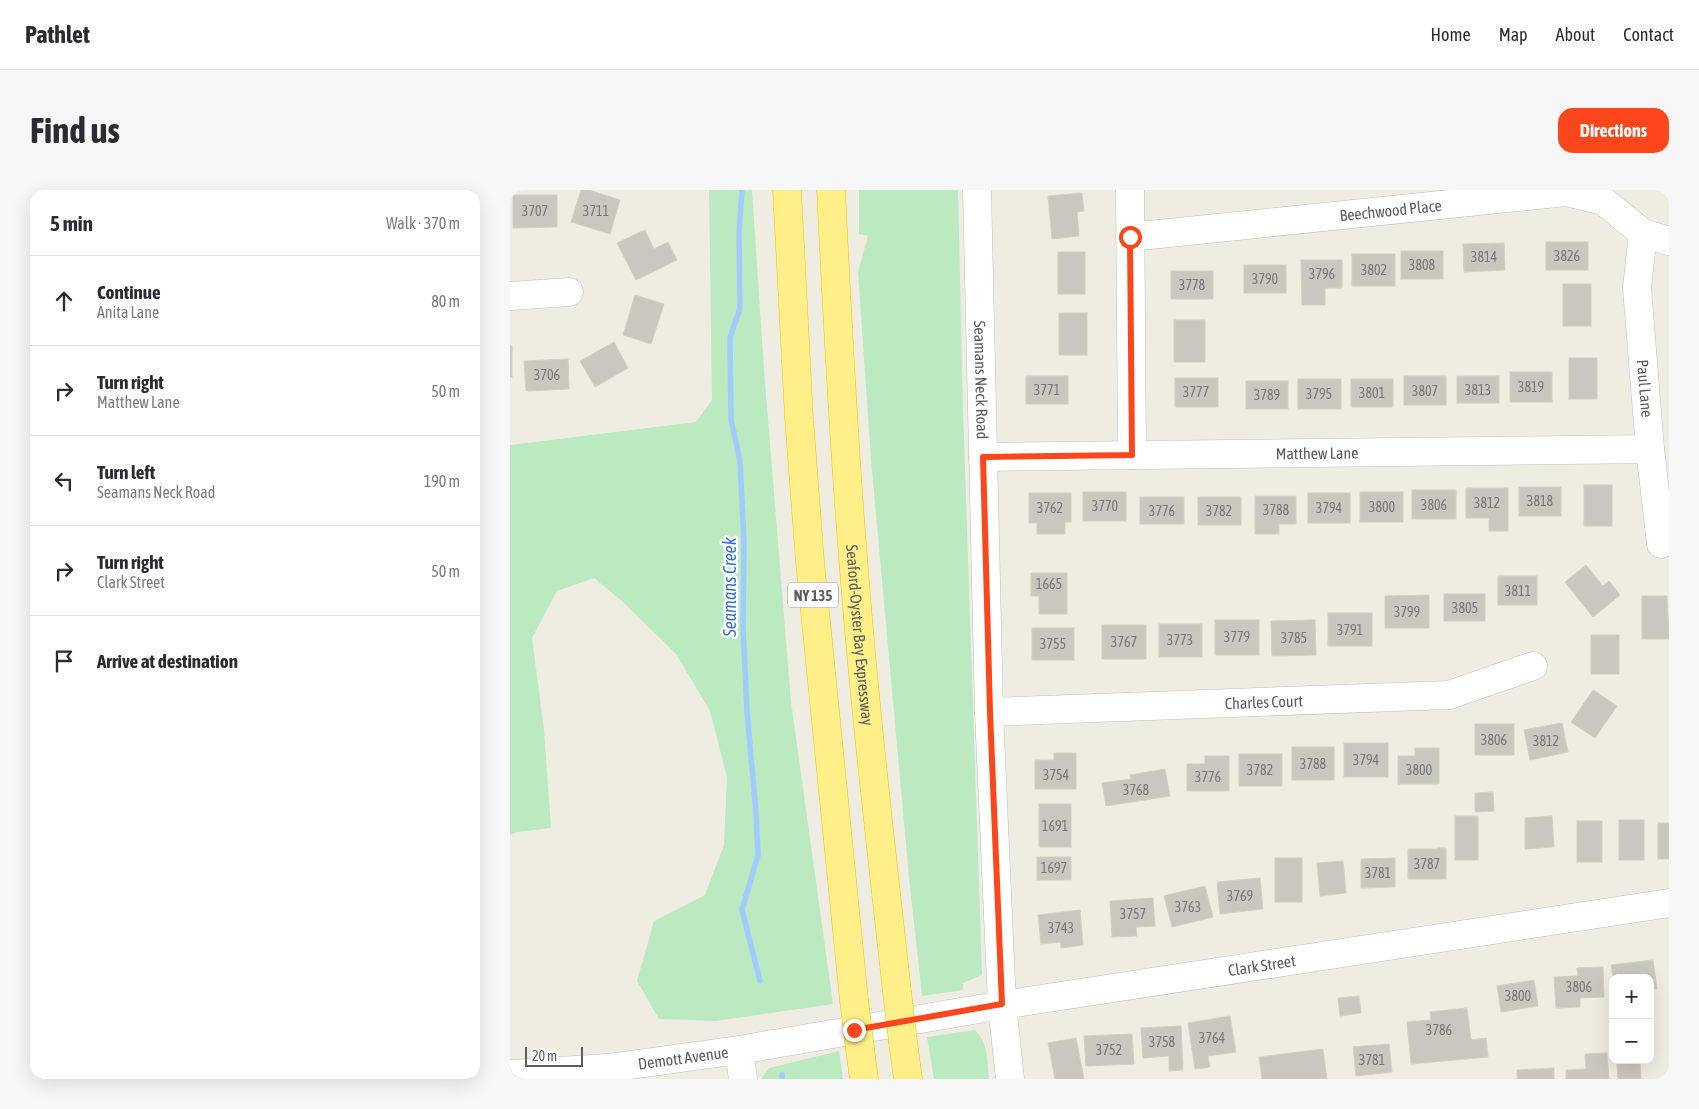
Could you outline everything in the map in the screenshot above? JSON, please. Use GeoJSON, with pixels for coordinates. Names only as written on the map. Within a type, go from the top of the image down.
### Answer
{"type":"FeatureCollection","features":[{"type":"Feature","properties":{"kind":"highway","name":"NY 135"},"geometry":{"type":"LineString","coordinates":[[787,190],[799,418],[810,562],[857,1040],[864,1079]]}},
{"type":"Feature","properties":{"kind":"highway","name":"Seaford-Oyster Bay Expressway"},"geometry":{"type":"LineString","coordinates":[[831,190],[842,416],[853,559],[866,699],[908,1079]]}},
{"type":"Feature","properties":{"kind":"street","name":"Seamans Neck Road"},"geometry":{"type":"LineString","coordinates":[[977,190],[990,712],[1002,1004],[1010,1079]]}},
{"type":"Feature","properties":{"kind":"street"},"geometry":{"type":"LineString","coordinates":[[1130,190],[1132,455]]}},
{"type":"Feature","properties":{"kind":"street","name":"Beechwood Place"},"geometry":{"type":"LineString","coordinates":[[1130,237],[1566,192],[1603,201],[1643,233],[1669,241]]}},
{"type":"Feature","properties":{"kind":"street","name":"Paul Lane"},"geometry":{"type":"LineString","coordinates":[[1643,233],[1637,288],[1650,449],[1661,544]]}},
{"type":"Feature","properties":{"kind":"street"},"geometry":{"type":"LineString","coordinates":[[510,296],[569,292]]}},
{"type":"Feature","properties":{"kind":"street","name":"Matthew Lane"},"geometry":{"type":"LineString","coordinates":[[983,457],[1650,449]]}},
{"type":"Feature","properties":{"kind":"street","name":"Charles Court"},"geometry":{"type":"LineString","coordinates":[[990,712],[1449,695],[1534,666]]}},
{"type":"Feature","properties":{"kind":"street","name":"Clark Street"},"geometry":{"type":"LineString","coordinates":[[857,1040],[1002,1004],[1669,903]]}},
{"type":"Feature","properties":{"kind":"street","name":"Demott Avenue"},"geometry":{"type":"LineString","coordinates":[[510,1074],[608,1073],[739,1050],[857,1040]]}},
{"type":"Feature","properties":{"kind":"street"},"geometry":{"type":"LineString","coordinates":[[739,1050],[743,1079]]}},
{"type":"Feature","properties":{"kind":"green space"},"geometry":{"type":"Polygon","coordinates":[[[709,190],[752,190],[764,370],[791,702],[833,1004],[716,1021],[659,1019],[637,981],[654,921],[705,895],[724,845],[727,777],[710,711],[676,654],[623,602],[594,578],[557,591],[532,638],[544,730],[551,828],[517,832],[510,835],[510,445],[696,422],[712,400],[709,190]]]}},
{"type":"Feature","properties":{"kind":"green space"},"geometry":{"type":"Polygon","coordinates":[[[859,190],[958,190],[963,409],[982,975],[963,983],[963,990],[922,996],[909,877],[871,459],[858,272],[868,236],[859,234],[859,190]]]}},
{"type":"Feature","properties":{"kind":"green space"},"geometry":{"type":"Polygon","coordinates":[[[975,1030],[980,1035],[985,1047],[989,1079],[934,1079],[927,1037],[975,1030]]]}},
{"type":"Feature","properties":{"kind":"green space"},"geometry":{"type":"Polygon","coordinates":[[[839,1051],[843,1079],[761,1079],[769,1068],[839,1051]]]}},
{"type":"Feature","properties":{"kind":"building"},"geometry":{"type":"Polygon","coordinates":[[[581,190],[589,190],[620,200],[610,234],[571,222],[581,190]]]}},
{"type":"Feature","properties":{"kind":"building"},"geometry":{"type":"Polygon","coordinates":[[[1082,193],[1084,211],[1077,212],[1079,236],[1052,239],[1048,196],[1082,193]]]}},
{"type":"Feature","properties":{"kind":"building"},"geometry":{"type":"Polygon","coordinates":[[[513,195],[557,195],[557,227],[513,228],[513,195]]]}},
{"type":"Feature","properties":{"kind":"building"},"geometry":{"type":"Polygon","coordinates":[[[645,230],[654,249],[668,242],[677,260],[636,280],[617,243],[645,230]]]}},
{"type":"Feature","properties":{"kind":"building"},"geometry":{"type":"Polygon","coordinates":[[[1546,242],[1588,242],[1588,270],[1546,270],[1546,242]]]}},
{"type":"Feature","properties":{"kind":"building"},"geometry":{"type":"Polygon","coordinates":[[[1504,243],[1505,270],[1464,272],[1463,244],[1504,243]]]}},
{"type":"Feature","properties":{"kind":"building"},"geometry":{"type":"Polygon","coordinates":[[[1401,251],[1443,251],[1443,279],[1401,279],[1401,251]]]}},
{"type":"Feature","properties":{"kind":"building"},"geometry":{"type":"Polygon","coordinates":[[[1058,252],[1085,252],[1085,294],[1058,294],[1058,252]]]}},
{"type":"Feature","properties":{"kind":"building"},"geometry":{"type":"Polygon","coordinates":[[[1352,254],[1395,254],[1395,286],[1352,286],[1352,254]]]}},
{"type":"Feature","properties":{"kind":"building"},"geometry":{"type":"Polygon","coordinates":[[[1301,260],[1342,260],[1342,288],[1325,288],[1325,305],[1302,305],[1301,260]]]}},
{"type":"Feature","properties":{"kind":"building"},"geometry":{"type":"Polygon","coordinates":[[[1244,265],[1286,265],[1286,293],[1244,293],[1244,265]]]}},
{"type":"Feature","properties":{"kind":"building"},"geometry":{"type":"Polygon","coordinates":[[[1171,271],[1213,271],[1213,299],[1171,299],[1171,271]]]}},
{"type":"Feature","properties":{"kind":"building"},"geometry":{"type":"Polygon","coordinates":[[[1563,284],[1591,284],[1591,326],[1563,326],[1563,284]]]}},
{"type":"Feature","properties":{"kind":"building"},"geometry":{"type":"Polygon","coordinates":[[[635,295],[664,304],[651,344],[623,335],[635,295]]]}},
{"type":"Feature","properties":{"kind":"building"},"geometry":{"type":"Polygon","coordinates":[[[1059,313],[1087,313],[1087,355],[1059,355],[1059,313]]]}},
{"type":"Feature","properties":{"kind":"building"},"geometry":{"type":"Polygon","coordinates":[[[1174,320],[1205,320],[1205,362],[1174,362],[1174,320]]]}},
{"type":"Feature","properties":{"kind":"building"},"geometry":{"type":"Polygon","coordinates":[[[614,342],[628,368],[595,387],[580,361],[614,342]]]}},
{"type":"Feature","properties":{"kind":"building"},"geometry":{"type":"Polygon","coordinates":[[[510,346],[512,346],[512,377],[510,377],[510,346]]]}},
{"type":"Feature","properties":{"kind":"building"},"geometry":{"type":"Polygon","coordinates":[[[1569,358],[1597,358],[1597,399],[1569,399],[1569,358]]]}},
{"type":"Feature","properties":{"kind":"building"},"geometry":{"type":"Polygon","coordinates":[[[568,359],[569,389],[526,391],[524,361],[568,359]]]}},
{"type":"Feature","properties":{"kind":"building"},"geometry":{"type":"Polygon","coordinates":[[[1510,372],[1552,372],[1552,402],[1510,402],[1510,372]]]}},
{"type":"Feature","properties":{"kind":"building"},"geometry":{"type":"Polygon","coordinates":[[[1026,376],[1068,376],[1068,404],[1026,404],[1026,376]]]}},
{"type":"Feature","properties":{"kind":"building"},"geometry":{"type":"Polygon","coordinates":[[[1404,376],[1446,376],[1446,405],[1404,405],[1404,376]]]}},
{"type":"Feature","properties":{"kind":"building"},"geometry":{"type":"Polygon","coordinates":[[[1457,376],[1499,376],[1499,403],[1457,403],[1457,376]]]}},
{"type":"Feature","properties":{"kind":"building"},"geometry":{"type":"Polygon","coordinates":[[[1175,378],[1218,378],[1218,407],[1175,407],[1175,378]]]}},
{"type":"Feature","properties":{"kind":"building"},"geometry":{"type":"Polygon","coordinates":[[[1298,379],[1341,379],[1341,409],[1298,409],[1298,379]]]}},
{"type":"Feature","properties":{"kind":"building"},"geometry":{"type":"Polygon","coordinates":[[[1351,379],[1393,379],[1393,407],[1351,407],[1351,379]]]}},
{"type":"Feature","properties":{"kind":"building"},"geometry":{"type":"Polygon","coordinates":[[[1246,381],[1288,381],[1288,409],[1246,409],[1246,381]]]}},
{"type":"Feature","properties":{"kind":"building"},"geometry":{"type":"Polygon","coordinates":[[[1584,485],[1612,485],[1612,526],[1584,526],[1584,485]]]}},
{"type":"Feature","properties":{"kind":"building"},"geometry":{"type":"Polygon","coordinates":[[[1519,487],[1561,487],[1561,516],[1519,516],[1519,487]]]}},
{"type":"Feature","properties":{"kind":"building"},"geometry":{"type":"Polygon","coordinates":[[[1466,488],[1508,488],[1508,531],[1489,531],[1489,518],[1466,518],[1466,488]]]}},
{"type":"Feature","properties":{"kind":"building"},"geometry":{"type":"Polygon","coordinates":[[[1412,490],[1456,490],[1456,519],[1412,519],[1412,490]]]}},
{"type":"Feature","properties":{"kind":"building"},"geometry":{"type":"Polygon","coordinates":[[[1083,492],[1126,492],[1126,521],[1083,521],[1083,492]]]}},
{"type":"Feature","properties":{"kind":"building"},"geometry":{"type":"Polygon","coordinates":[[[1360,492],[1403,492],[1403,522],[1360,522],[1360,492]]]}},
{"type":"Feature","properties":{"kind":"building"},"geometry":{"type":"Polygon","coordinates":[[[1029,493],[1071,493],[1071,522],[1065,522],[1065,534],[1037,534],[1037,523],[1029,523],[1029,493]]]}},
{"type":"Feature","properties":{"kind":"building"},"geometry":{"type":"Polygon","coordinates":[[[1308,493],[1350,493],[1350,523],[1308,523],[1308,493]]]}},
{"type":"Feature","properties":{"kind":"building"},"geometry":{"type":"Polygon","coordinates":[[[1255,496],[1296,496],[1296,524],[1279,524],[1279,534],[1255,534],[1255,496]]]}},
{"type":"Feature","properties":{"kind":"building"},"geometry":{"type":"Polygon","coordinates":[[[1140,497],[1184,497],[1184,524],[1140,524],[1140,497]]]}},
{"type":"Feature","properties":{"kind":"building"},"geometry":{"type":"Polygon","coordinates":[[[1198,497],[1241,497],[1241,525],[1198,525],[1198,497]]]}},
{"type":"Feature","properties":{"kind":"building"},"geometry":{"type":"Polygon","coordinates":[[[1586,565],[1603,586],[1609,581],[1620,595],[1593,617],[1565,582],[1586,565]]]}},
{"type":"Feature","properties":{"kind":"building"},"geometry":{"type":"Polygon","coordinates":[[[1031,573],[1067,573],[1067,614],[1039,614],[1039,596],[1031,596],[1031,573]]]}},
{"type":"Feature","properties":{"kind":"building"},"geometry":{"type":"Polygon","coordinates":[[[1498,576],[1537,576],[1537,605],[1498,605],[1498,576]]]}},
{"type":"Feature","properties":{"kind":"building"},"geometry":{"type":"Polygon","coordinates":[[[1444,594],[1485,594],[1485,621],[1444,621],[1444,594]]]}},
{"type":"Feature","properties":{"kind":"building"},"geometry":{"type":"Polygon","coordinates":[[[1429,595],[1429,628],[1385,628],[1385,596],[1429,595]]]}},
{"type":"Feature","properties":{"kind":"building"},"geometry":{"type":"Polygon","coordinates":[[[1642,596],[1667,596],[1669,639],[1642,639],[1642,596]]]}},
{"type":"Feature","properties":{"kind":"building"},"geometry":{"type":"Polygon","coordinates":[[[1328,613],[1372,613],[1372,646],[1328,646],[1328,613]]]}},
{"type":"Feature","properties":{"kind":"building"},"geometry":{"type":"Polygon","coordinates":[[[1215,620],[1259,620],[1259,655],[1215,655],[1215,620]]]}},
{"type":"Feature","properties":{"kind":"building"},"geometry":{"type":"Polygon","coordinates":[[[1315,620],[1316,655],[1272,656],[1271,621],[1315,620]]]}},
{"type":"Feature","properties":{"kind":"building"},"geometry":{"type":"Polygon","coordinates":[[[1159,624],[1202,624],[1202,657],[1159,657],[1159,624]]]}},
{"type":"Feature","properties":{"kind":"building"},"geometry":{"type":"Polygon","coordinates":[[[1102,625],[1146,625],[1146,659],[1102,659],[1102,625]]]}},
{"type":"Feature","properties":{"kind":"building"},"geometry":{"type":"Polygon","coordinates":[[[1032,628],[1074,628],[1074,660],[1032,660],[1032,628]]]}},
{"type":"Feature","properties":{"kind":"building"},"geometry":{"type":"Polygon","coordinates":[[[1591,635],[1619,635],[1619,674],[1591,674],[1591,635]]]}},
{"type":"Feature","properties":{"kind":"building"},"geometry":{"type":"Polygon","coordinates":[[[1593,690],[1617,706],[1595,738],[1571,722],[1593,690]]]}},
{"type":"Feature","properties":{"kind":"building"},"geometry":{"type":"Polygon","coordinates":[[[1562,723],[1568,752],[1530,760],[1524,730],[1562,723]]]}},
{"type":"Feature","properties":{"kind":"building"},"geometry":{"type":"Polygon","coordinates":[[[1475,724],[1514,724],[1514,755],[1475,755],[1475,724]]]}},
{"type":"Feature","properties":{"kind":"building"},"geometry":{"type":"Polygon","coordinates":[[[1344,743],[1388,743],[1388,777],[1344,777],[1344,743]]]}},
{"type":"Feature","properties":{"kind":"building"},"geometry":{"type":"Polygon","coordinates":[[[1292,747],[1334,747],[1334,780],[1292,780],[1292,747]]]}},
{"type":"Feature","properties":{"kind":"building"},"geometry":{"type":"Polygon","coordinates":[[[1415,748],[1439,748],[1439,784],[1398,784],[1398,756],[1415,756],[1415,748]]]}},
{"type":"Feature","properties":{"kind":"building"},"geometry":{"type":"Polygon","coordinates":[[[1054,753],[1076,753],[1076,789],[1035,789],[1035,760],[1054,760],[1054,753]]]}},
{"type":"Feature","properties":{"kind":"building"},"geometry":{"type":"Polygon","coordinates":[[[1239,754],[1282,754],[1282,786],[1239,786],[1239,754]]]}},
{"type":"Feature","properties":{"kind":"building"},"geometry":{"type":"Polygon","coordinates":[[[1205,756],[1229,756],[1229,791],[1187,791],[1187,764],[1205,764],[1205,756]]]}},
{"type":"Feature","properties":{"kind":"building"},"geometry":{"type":"Polygon","coordinates":[[[1165,769],[1170,796],[1106,806],[1102,783],[1131,779],[1130,775],[1165,769]]]}},
{"type":"Feature","properties":{"kind":"building"},"geometry":{"type":"Polygon","coordinates":[[[1493,792],[1494,811],[1475,812],[1475,793],[1493,792]]]}},
{"type":"Feature","properties":{"kind":"building"},"geometry":{"type":"Polygon","coordinates":[[[1039,804],[1071,804],[1071,847],[1039,847],[1039,804]]]}},
{"type":"Feature","properties":{"kind":"building"},"geometry":{"type":"Polygon","coordinates":[[[1455,816],[1478,816],[1478,860],[1455,860],[1455,816]]]}},
{"type":"Feature","properties":{"kind":"building"},"geometry":{"type":"Polygon","coordinates":[[[1552,816],[1554,847],[1525,849],[1525,818],[1552,816]]]}},
{"type":"Feature","properties":{"kind":"building"},"geometry":{"type":"Polygon","coordinates":[[[1619,820],[1644,820],[1644,860],[1619,860],[1619,820]]]}},
{"type":"Feature","properties":{"kind":"building"},"geometry":{"type":"Polygon","coordinates":[[[1577,821],[1602,821],[1602,862],[1577,862],[1577,821]]]}},
{"type":"Feature","properties":{"kind":"building"},"geometry":{"type":"Polygon","coordinates":[[[1658,823],[1669,823],[1669,859],[1658,859],[1658,823]]]}},
{"type":"Feature","properties":{"kind":"building"},"geometry":{"type":"Polygon","coordinates":[[[1446,848],[1446,879],[1408,879],[1408,849],[1446,848]]]}},
{"type":"Feature","properties":{"kind":"building"},"geometry":{"type":"Polygon","coordinates":[[[1037,857],[1071,857],[1071,880],[1037,880],[1037,857]]]}},
{"type":"Feature","properties":{"kind":"building"},"geometry":{"type":"Polygon","coordinates":[[[1275,858],[1302,858],[1302,902],[1275,902],[1275,858]]]}},
{"type":"Feature","properties":{"kind":"building"},"geometry":{"type":"Polygon","coordinates":[[[1395,858],[1395,887],[1361,888],[1361,859],[1395,858]]]}},
{"type":"Feature","properties":{"kind":"building"},"geometry":{"type":"Polygon","coordinates":[[[1343,861],[1346,893],[1320,896],[1317,863],[1343,861]]]}},
{"type":"Feature","properties":{"kind":"building"},"geometry":{"type":"Polygon","coordinates":[[[1260,878],[1263,909],[1220,914],[1217,882],[1260,878]]]}},
{"type":"Feature","properties":{"kind":"building"},"geometry":{"type":"Polygon","coordinates":[[[1205,886],[1213,917],[1172,927],[1164,896],[1205,886]]]}},
{"type":"Feature","properties":{"kind":"building"},"geometry":{"type":"Polygon","coordinates":[[[1153,898],[1155,926],[1136,927],[1137,936],[1112,937],[1110,901],[1153,898]]]}},
{"type":"Feature","properties":{"kind":"building"},"geometry":{"type":"Polygon","coordinates":[[[1080,910],[1083,945],[1061,948],[1060,942],[1041,944],[1038,915],[1080,910]]]}},
{"type":"Feature","properties":{"kind":"building"},"geometry":{"type":"Polygon","coordinates":[[[1653,960],[1657,989],[1654,989],[1654,974],[1613,974],[1611,965],[1653,960]]]}},
{"type":"Feature","properties":{"kind":"building"},"geometry":{"type":"Polygon","coordinates":[[[1603,967],[1604,997],[1580,998],[1580,1007],[1556,1008],[1554,977],[1578,976],[1577,968],[1603,967]]]}},
{"type":"Feature","properties":{"kind":"building"},"geometry":{"type":"Polygon","coordinates":[[[1534,980],[1538,1006],[1501,1012],[1497,986],[1534,980]]]}},
{"type":"Feature","properties":{"kind":"building"},"geometry":{"type":"Polygon","coordinates":[[[1359,996],[1361,1013],[1340,1016],[1338,998],[1359,996]]]}},
{"type":"Feature","properties":{"kind":"building"},"geometry":{"type":"Polygon","coordinates":[[[1467,1008],[1471,1040],[1486,1038],[1488,1057],[1411,1064],[1407,1022],[1431,1020],[1430,1012],[1467,1008]]]}},
{"type":"Feature","properties":{"kind":"building"},"geometry":{"type":"Polygon","coordinates":[[[1230,1016],[1236,1052],[1208,1056],[1210,1067],[1195,1069],[1188,1023],[1230,1016]]]}},
{"type":"Feature","properties":{"kind":"building"},"geometry":{"type":"Polygon","coordinates":[[[1181,1026],[1183,1070],[1169,1071],[1169,1056],[1143,1058],[1141,1028],[1181,1026]]]}},
{"type":"Feature","properties":{"kind":"building"},"geometry":{"type":"Polygon","coordinates":[[[1132,1034],[1134,1064],[1086,1066],[1084,1036],[1132,1034]]]}},
{"type":"Feature","properties":{"kind":"building"},"geometry":{"type":"Polygon","coordinates":[[[1076,1038],[1084,1079],[1055,1079],[1048,1043],[1076,1038]]]}},
{"type":"Feature","properties":{"kind":"building"},"geometry":{"type":"Polygon","coordinates":[[[1389,1044],[1392,1072],[1356,1076],[1353,1047],[1389,1044]]]}},
{"type":"Feature","properties":{"kind":"building"},"geometry":{"type":"Polygon","coordinates":[[[1323,1049],[1327,1079],[1262,1079],[1259,1057],[1323,1049]]]}},
{"type":"Feature","properties":{"kind":"building"},"geometry":{"type":"Polygon","coordinates":[[[1607,1053],[1609,1079],[1566,1079],[1566,1070],[1586,1069],[1585,1054],[1607,1053]]]}},
{"type":"Feature","properties":{"kind":"building"},"geometry":{"type":"Polygon","coordinates":[[[1617,1064],[1640,1064],[1641,1079],[1618,1079],[1617,1064]]]}},
{"type":"Feature","properties":{"kind":"building"},"geometry":{"type":"Polygon","coordinates":[[[1554,1068],[1554,1079],[1517,1079],[1517,1070],[1554,1068]]]}},
{"type":"Feature","properties":{"kind":"waterway","name":"Seamans Creek"},"geometry":{"type":"LineString","coordinates":[[742,190],[739,234],[740,308],[730,338],[731,419],[740,461],[744,541],[743,627],[747,711],[758,855],[742,910],[760,981]]}},
{"type":"Feature","properties":{"kind":"route"},"geometry":{"type":"LineString","coordinates":[[854,1030],[1002,1004],[990,712],[983,457],[1132,455],[1130,237]]}}]}
